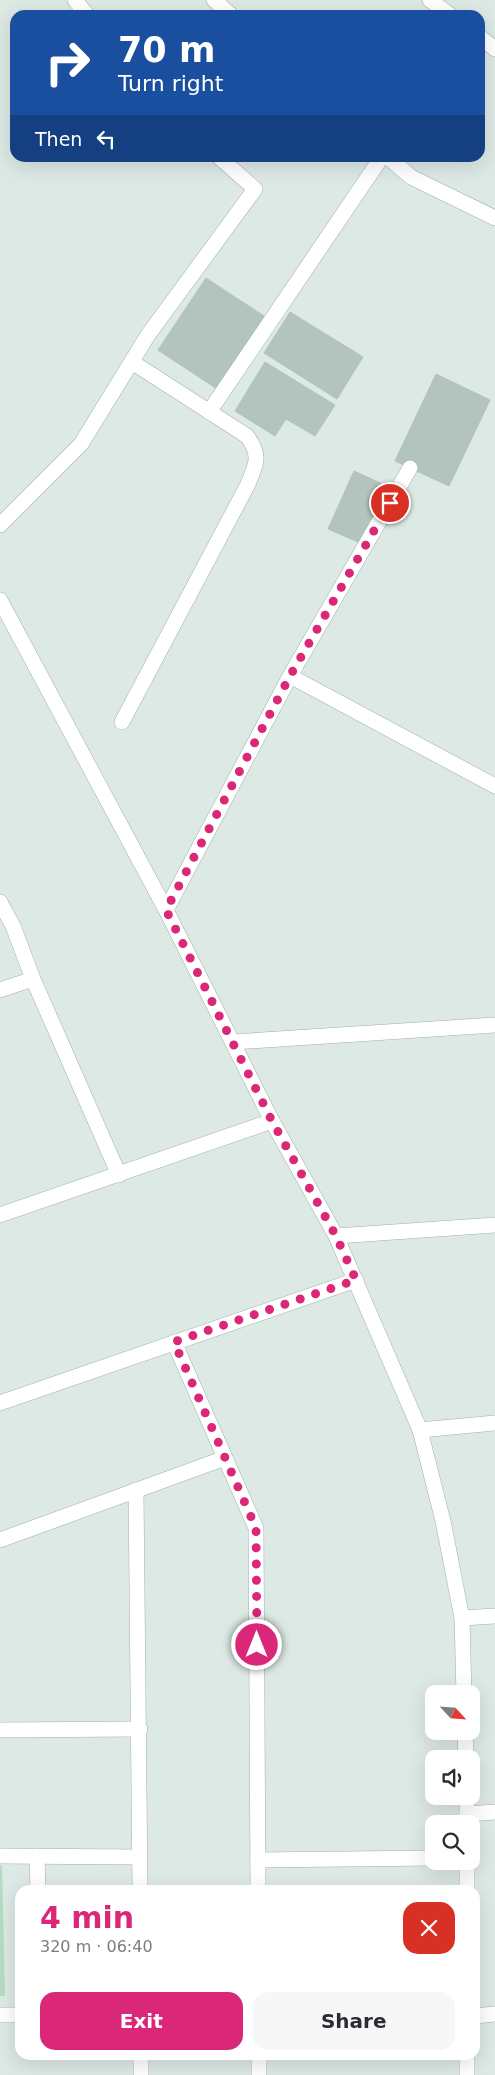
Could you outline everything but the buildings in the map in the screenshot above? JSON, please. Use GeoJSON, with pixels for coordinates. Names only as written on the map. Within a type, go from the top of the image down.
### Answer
{"type":"FeatureCollection","features":[{"type":"Feature","properties":{"kind":"street"},"geometry":{"type":"LineString","coordinates":[[74,0],[83,10]]}},
{"type":"Feature","properties":{"kind":"street"},"geometry":{"type":"LineString","coordinates":[[214,0],[225,10]]}},
{"type":"Feature","properties":{"kind":"street"},"geometry":{"type":"LineString","coordinates":[[430,0],[443,10]]}},
{"type":"Feature","properties":{"kind":"street"},"geometry":{"type":"LineString","coordinates":[[0,524],[81,444],[148,335],[256,188],[225,162]]}},
{"type":"Feature","properties":{"kind":"street"},"geometry":{"type":"LineString","coordinates":[[209,412],[378,162]]}},
{"type":"Feature","properties":{"kind":"street"},"geometry":{"type":"LineString","coordinates":[[394,162],[411,177],[495,218]]}},
{"type":"Feature","properties":{"kind":"street"},"geometry":{"type":"LineString","coordinates":[[122,722],[247,486],[257,460],[256,448],[247,436],[132,362]]}},
{"type":"Feature","properties":{"kind":"street"},"geometry":{"type":"LineString","coordinates":[[166,910],[290,676],[410,468]]}},
{"type":"Feature","properties":{"kind":"street"},"geometry":{"type":"LineString","coordinates":[[1,605],[166,910],[272,1121],[336,1236],[356,1280],[420,1430],[443,1522],[462,1618],[464,1685]]}},
{"type":"Feature","properties":{"kind":"street"},"geometry":{"type":"LineString","coordinates":[[290,676],[495,786]]}},
{"type":"Feature","properties":{"kind":"street"},"geometry":{"type":"LineString","coordinates":[[0,902],[13,926],[33,979],[119,1175]]}},
{"type":"Feature","properties":{"kind":"street"},"geometry":{"type":"LineString","coordinates":[[0,990],[33,979]]}},
{"type":"Feature","properties":{"kind":"street"},"geometry":{"type":"LineString","coordinates":[[233,1042],[495,1025]]}},
{"type":"Feature","properties":{"kind":"street"},"geometry":{"type":"LineString","coordinates":[[0,1215],[272,1121]]}},
{"type":"Feature","properties":{"kind":"street"},"geometry":{"type":"LineString","coordinates":[[336,1236],[495,1225]]}},
{"type":"Feature","properties":{"kind":"street"},"geometry":{"type":"LineString","coordinates":[[0,1402],[356,1280]]}},
{"type":"Feature","properties":{"kind":"street"},"geometry":{"type":"LineString","coordinates":[[174,1342],[256,1528],[258,1885]]}},
{"type":"Feature","properties":{"kind":"street"},"geometry":{"type":"LineString","coordinates":[[420,1430],[495,1422]]}},
{"type":"Feature","properties":{"kind":"street"},"geometry":{"type":"LineString","coordinates":[[0,1540],[225,1458]]}},
{"type":"Feature","properties":{"kind":"street"},"geometry":{"type":"LineString","coordinates":[[136,1490],[140,1729],[140,1885]]}},
{"type":"Feature","properties":{"kind":"street"},"geometry":{"type":"LineString","coordinates":[[462,1618],[495,1616]]}},
{"type":"Feature","properties":{"kind":"street"},"geometry":{"type":"LineString","coordinates":[[0,1730],[140,1729]]}},
{"type":"Feature","properties":{"kind":"street"},"geometry":{"type":"LineString","coordinates":[[480,1816],[495,1812]]}},
{"type":"Feature","properties":{"kind":"street"},"geometry":{"type":"LineString","coordinates":[[0,1856],[140,1857]]}},
{"type":"Feature","properties":{"kind":"street"},"geometry":{"type":"LineString","coordinates":[[37,1856],[38,1885]]}},
{"type":"Feature","properties":{"kind":"street"},"geometry":{"type":"LineString","coordinates":[[258,1860],[425,1858]]}},
{"type":"Feature","properties":{"kind":"street"},"geometry":{"type":"LineString","coordinates":[[467,1870],[467,1885]]}},
{"type":"Feature","properties":{"kind":"street"},"geometry":{"type":"LineString","coordinates":[[480,2016],[495,2014]]}},
{"type":"Feature","properties":{"kind":"street"},"geometry":{"type":"LineString","coordinates":[[0,2015],[15,2015]]}},
{"type":"Feature","properties":{"kind":"street"},"geometry":{"type":"LineString","coordinates":[[141,2060],[141,2075]]}},
{"type":"Feature","properties":{"kind":"street"},"geometry":{"type":"LineString","coordinates":[[259,2060],[259,2075]]}},
{"type":"Feature","properties":{"kind":"street"},"geometry":{"type":"LineString","coordinates":[[467,2060],[467,2075]]}},
{"type":"Feature","properties":{"kind":"green space"},"geometry":{"type":"Polygon","coordinates":[[[0,1865],[2,1865],[5,1996],[0,1996],[0,1865]]]}},
{"type":"Feature","properties":{"kind":"route"},"geometry":{"type":"LineString","coordinates":[[257,1645],[256,1528],[174,1342],[356,1280],[336,1236],[272,1121],[166,910],[290,676],[390,503]]}}]}
